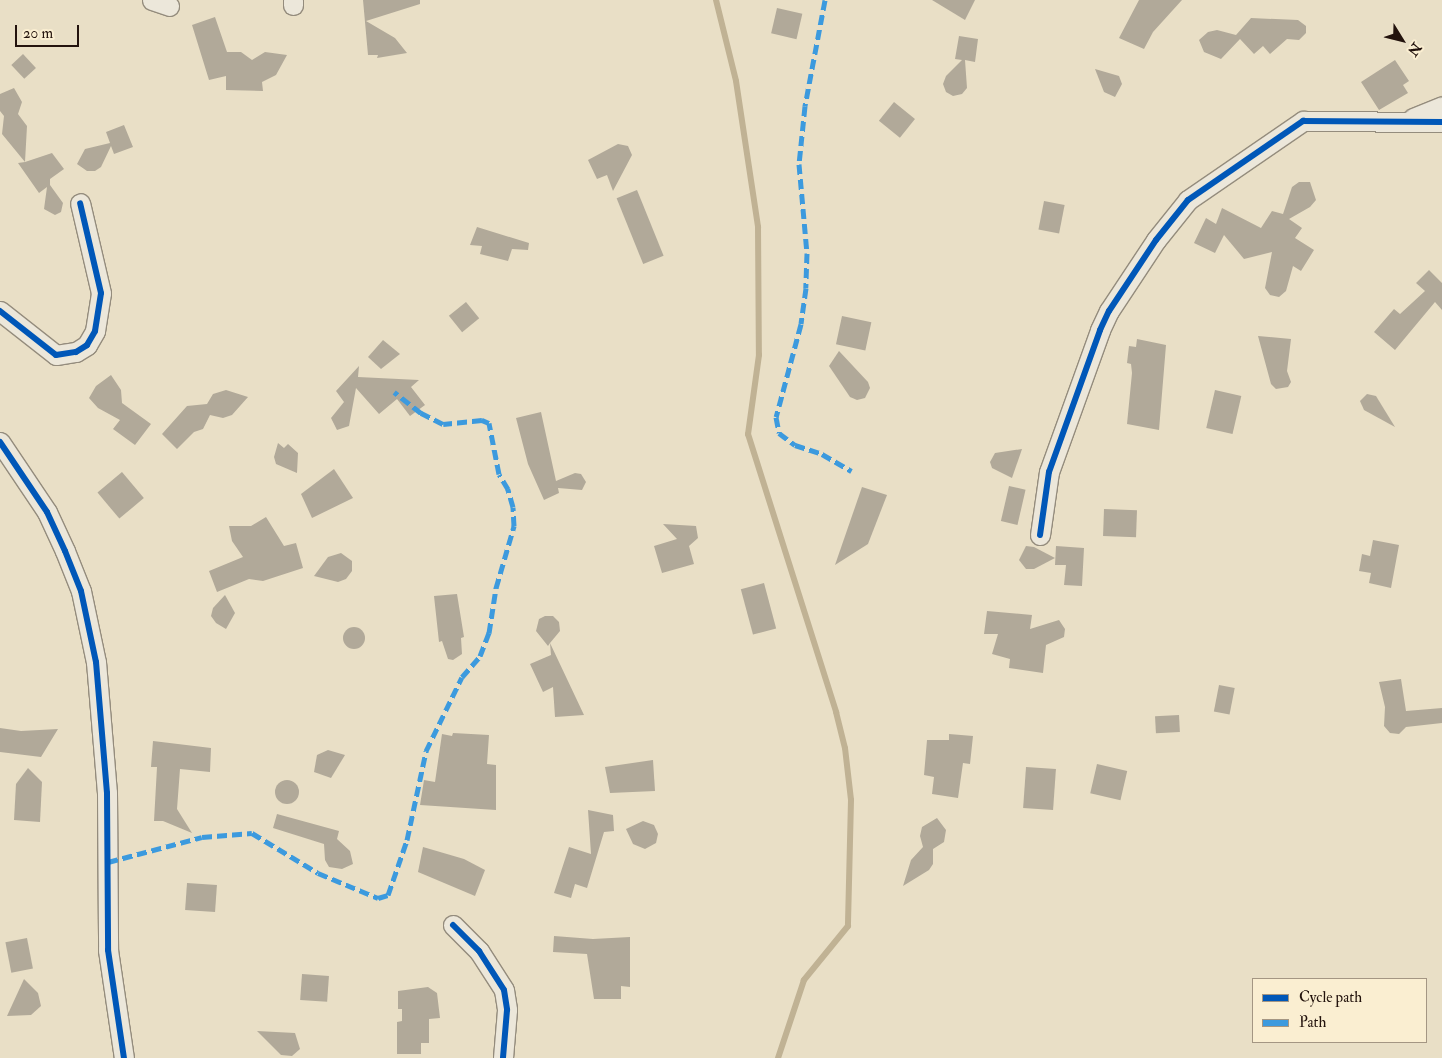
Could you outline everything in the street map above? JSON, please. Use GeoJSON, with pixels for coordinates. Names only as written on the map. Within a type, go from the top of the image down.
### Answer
{"type":"FeatureCollection","features":[{"type":"Feature","properties":{"kind":"street"},"geometry":{"type":"LineString","coordinates":[[1400,124],[1442,106]]}},
{"type":"Feature","properties":{"kind":"street"},"geometry":{"type":"LineString","coordinates":[[1040,535],[1049,472],[1100,330],[1109,311],[1156,240],[1183,206],[1303,121],[1400,124],[1442,122]]}},
{"type":"Feature","properties":{"kind":"street"},"geometry":{"type":"LineString","coordinates":[[0,311],[56,355],[76,352],[86,345],[95,331],[101,293],[80,203]]}},
{"type":"Feature","properties":{"kind":"street"},"geometry":{"type":"LineString","coordinates":[[0,442],[47,512],[65,550],[81,591],[96,662],[107,793],[108,950],[124,1058]]}},
{"type":"Feature","properties":{"kind":"street"},"geometry":{"type":"LineString","coordinates":[[453,925],[479,951],[504,990],[508,1010],[503,1058]]}},
{"type":"Feature","properties":{"kind":"building"},"geometry":{"type":"Polygon","coordinates":[[[363,0],[420,0],[420,4],[366,21],[395,38],[407,53],[377,58],[378,55],[368,55],[363,0]]]}},
{"type":"Feature","properties":{"kind":"building"},"geometry":{"type":"Polygon","coordinates":[[[932,0],[975,0],[965,20],[932,0]]]}},
{"type":"Feature","properties":{"kind":"building"},"geometry":{"type":"Polygon","coordinates":[[[1139,0],[1182,0],[1153,32],[1144,49],[1119,38],[1139,0]]]}},
{"type":"Feature","properties":{"kind":"building"},"geometry":{"type":"Polygon","coordinates":[[[777,8],[802,14],[796,39],[771,33],[777,8]]]}},
{"type":"Feature","properties":{"kind":"building"},"geometry":{"type":"Polygon","coordinates":[[[215,17],[227,52],[241,52],[252,60],[265,52],[287,55],[276,75],[262,82],[263,91],[226,90],[226,76],[209,80],[192,25],[215,17]]]}},
{"type":"Feature","properties":{"kind":"building"},"geometry":{"type":"Polygon","coordinates":[[[1251,18],[1298,20],[1306,26],[1306,33],[1299,40],[1287,39],[1270,54],[1263,46],[1254,54],[1240,39],[1221,59],[1204,52],[1199,40],[1208,32],[1217,30],[1236,35],[1251,18]]]}},
{"type":"Feature","properties":{"kind":"building"},"geometry":{"type":"Polygon","coordinates":[[[959,36],[978,39],[975,62],[965,60],[967,88],[962,94],[953,96],[946,92],[943,84],[946,76],[962,60],[955,59],[959,36]]]}},
{"type":"Feature","properties":{"kind":"building"},"geometry":{"type":"Polygon","coordinates":[[[23,54],[36,68],[24,79],[11,65],[23,54]]]}},
{"type":"Feature","properties":{"kind":"building"},"geometry":{"type":"Polygon","coordinates":[[[1395,60],[1409,81],[1403,85],[1408,93],[1379,110],[1361,82],[1395,60]]]}},
{"type":"Feature","properties":{"kind":"building"},"geometry":{"type":"Polygon","coordinates":[[[1095,69],[1119,76],[1122,84],[1115,97],[1104,92],[1095,69]]]}},
{"type":"Feature","properties":{"kind":"building"},"geometry":{"type":"Polygon","coordinates":[[[14,88],[22,102],[18,114],[27,126],[25,162],[2,134],[4,116],[0,111],[0,94],[14,88]]]}},
{"type":"Feature","properties":{"kind":"building"},"geometry":{"type":"Polygon","coordinates":[[[894,102],[915,119],[900,138],[879,121],[894,102]]]}},
{"type":"Feature","properties":{"kind":"building"},"geometry":{"type":"Polygon","coordinates":[[[124,125],[133,147],[114,154],[111,146],[101,167],[95,171],[87,171],[77,164],[85,149],[110,143],[106,132],[124,125]]]}},
{"type":"Feature","properties":{"kind":"building"},"geometry":{"type":"Polygon","coordinates":[[[618,144],[628,146],[632,155],[613,191],[607,175],[597,179],[588,160],[618,144]]]}},
{"type":"Feature","properties":{"kind":"building"},"geometry":{"type":"Polygon","coordinates":[[[52,153],[64,169],[50,179],[50,185],[63,203],[61,212],[55,215],[44,209],[47,187],[39,193],[18,163],[52,153]]]}},
{"type":"Feature","properties":{"kind":"building"},"geometry":{"type":"Polygon","coordinates":[[[1299,182],[1310,182],[1316,200],[1310,207],[1289,219],[1302,228],[1295,238],[1314,250],[1301,271],[1293,266],[1286,291],[1279,297],[1270,295],[1265,288],[1272,252],[1244,259],[1224,235],[1215,253],[1194,243],[1206,218],[1216,224],[1222,208],[1261,228],[1272,211],[1283,214],[1292,187],[1299,182]]]}},
{"type":"Feature","properties":{"kind":"building"},"geometry":{"type":"Polygon","coordinates":[[[637,190],[664,256],[643,264],[617,198],[637,190]]]}},
{"type":"Feature","properties":{"kind":"building"},"geometry":{"type":"Polygon","coordinates":[[[1044,201],[1065,205],[1059,233],[1038,229],[1044,201]]]}},
{"type":"Feature","properties":{"kind":"building"},"geometry":{"type":"Polygon","coordinates":[[[477,227],[529,243],[528,250],[512,249],[508,261],[480,254],[482,246],[470,245],[477,227]]]}},
{"type":"Feature","properties":{"kind":"building"},"geometry":{"type":"Polygon","coordinates":[[[1429,270],[1442,283],[1442,310],[1435,302],[1395,350],[1374,332],[1394,309],[1400,314],[1425,291],[1416,283],[1429,270]]]}},
{"type":"Feature","properties":{"kind":"building"},"geometry":{"type":"Polygon","coordinates":[[[466,302],[479,318],[462,332],[449,316],[466,302]]]}},
{"type":"Feature","properties":{"kind":"building"},"geometry":{"type":"Polygon","coordinates":[[[842,316],[871,322],[865,351],[836,344],[842,316]]]}},
{"type":"Feature","properties":{"kind":"building"},"geometry":{"type":"Polygon","coordinates":[[[1258,336],[1291,339],[1287,371],[1291,382],[1288,387],[1276,389],[1271,384],[1258,336]]]}},
{"type":"Feature","properties":{"kind":"building"},"geometry":{"type":"Polygon","coordinates":[[[1137,339],[1166,345],[1159,430],[1127,424],[1132,373],[1131,364],[1127,363],[1129,346],[1136,347],[1137,339]]]}},
{"type":"Feature","properties":{"kind":"building"},"geometry":{"type":"Polygon","coordinates":[[[383,340],[400,354],[381,369],[368,357],[383,340]]]}},
{"type":"Feature","properties":{"kind":"building"},"geometry":{"type":"Polygon","coordinates":[[[839,351],[868,382],[870,388],[865,398],[857,400],[850,397],[829,366],[839,351]]]}},
{"type":"Feature","properties":{"kind":"building"},"geometry":{"type":"Polygon","coordinates":[[[359,366],[358,377],[419,380],[411,387],[425,405],[410,416],[397,399],[379,414],[356,388],[349,426],[337,430],[331,418],[344,402],[336,391],[359,366]]]}},
{"type":"Feature","properties":{"kind":"building"},"geometry":{"type":"Polygon","coordinates":[[[111,375],[121,390],[122,403],[151,424],[135,445],[113,429],[120,420],[98,408],[89,398],[96,386],[111,375]]]}},
{"type":"Feature","properties":{"kind":"building"},"geometry":{"type":"Polygon","coordinates":[[[226,390],[248,397],[232,415],[223,418],[210,415],[203,429],[194,432],[177,449],[162,434],[187,406],[207,404],[213,394],[226,390]]]}},
{"type":"Feature","properties":{"kind":"building"},"geometry":{"type":"Polygon","coordinates":[[[1215,390],[1241,396],[1233,434],[1206,428],[1215,390]]]}},
{"type":"Feature","properties":{"kind":"building"},"geometry":{"type":"Polygon","coordinates":[[[1367,394],[1376,396],[1395,427],[1364,410],[1360,401],[1367,394]]]}},
{"type":"Feature","properties":{"kind":"building"},"geometry":{"type":"Polygon","coordinates":[[[541,412],[556,481],[575,473],[581,474],[586,482],[582,490],[558,488],[559,493],[544,500],[528,464],[516,418],[541,412]]]}},
{"type":"Feature","properties":{"kind":"building"},"geometry":{"type":"Polygon","coordinates":[[[278,443],[284,448],[288,444],[298,453],[297,473],[276,464],[274,457],[278,443]]]}},
{"type":"Feature","properties":{"kind":"building"},"geometry":{"type":"Polygon","coordinates":[[[1022,449],[1012,478],[992,468],[990,462],[995,453],[1022,449]]]}},
{"type":"Feature","properties":{"kind":"building"},"geometry":{"type":"Polygon","coordinates":[[[334,469],[353,498],[312,518],[301,494],[334,469]]]}},
{"type":"Feature","properties":{"kind":"building"},"geometry":{"type":"Polygon","coordinates":[[[122,472],[144,498],[119,519],[97,493],[122,472]]]}},
{"type":"Feature","properties":{"kind":"building"},"geometry":{"type":"Polygon","coordinates":[[[1009,486],[1026,490],[1017,525],[1001,521],[1009,486]]]}},
{"type":"Feature","properties":{"kind":"building"},"geometry":{"type":"Polygon","coordinates":[[[862,487],[887,495],[868,544],[835,565],[862,487]]]}},
{"type":"Feature","properties":{"kind":"building"},"geometry":{"type":"Polygon","coordinates":[[[1104,509],[1137,510],[1136,537],[1103,536],[1104,509]]]}},
{"type":"Feature","properties":{"kind":"building"},"geometry":{"type":"Polygon","coordinates":[[[266,517],[284,546],[296,543],[303,568],[263,581],[249,579],[217,592],[209,571],[243,557],[232,541],[229,526],[251,526],[266,517]]]}},
{"type":"Feature","properties":{"kind":"building"},"geometry":{"type":"Polygon","coordinates":[[[663,524],[696,526],[698,538],[689,546],[694,564],[662,573],[654,546],[677,539],[663,524]]]}},
{"type":"Feature","properties":{"kind":"building"},"geometry":{"type":"Polygon","coordinates":[[[1373,540],[1399,545],[1391,588],[1369,583],[1371,573],[1359,571],[1362,554],[1370,556],[1373,540]]]}},
{"type":"Feature","properties":{"kind":"building"},"geometry":{"type":"Polygon","coordinates":[[[1026,546],[1034,547],[1055,558],[1034,569],[1026,569],[1019,560],[1026,546]]]}},
{"type":"Feature","properties":{"kind":"building"},"geometry":{"type":"Polygon","coordinates":[[[1056,546],[1084,548],[1082,586],[1064,585],[1066,565],[1055,565],[1056,546]]]}},
{"type":"Feature","properties":{"kind":"building"},"geometry":{"type":"Polygon","coordinates":[[[341,553],[352,561],[352,571],[346,579],[338,582],[314,576],[328,557],[341,553]]]}},
{"type":"Feature","properties":{"kind":"building"},"geometry":{"type":"Polygon","coordinates":[[[764,583],[776,628],[753,635],[741,589],[764,583]]]}},
{"type":"Feature","properties":{"kind":"building"},"geometry":{"type":"Polygon","coordinates":[[[457,594],[464,637],[461,638],[462,654],[453,660],[448,659],[442,641],[439,642],[434,596],[457,594]]]}},
{"type":"Feature","properties":{"kind":"building"},"geometry":{"type":"Polygon","coordinates":[[[225,595],[235,613],[226,629],[216,623],[211,616],[213,608],[225,595]]]}},
{"type":"Feature","properties":{"kind":"building"},"geometry":{"type":"Polygon","coordinates":[[[987,611],[1032,615],[1030,629],[1059,620],[1065,629],[1064,637],[1046,645],[1043,673],[1009,668],[1010,659],[992,654],[998,634],[984,634],[987,611]]]}},
{"type":"Feature","properties":{"kind":"building"},"geometry":{"type":"Polygon","coordinates":[[[545,616],[553,616],[559,622],[560,631],[548,646],[536,631],[539,619],[545,616]]]}},
{"type":"Feature","properties":{"kind":"building"},"geometry":{"type":"Polygon","coordinates":[[[354,627],[362,630],[365,638],[362,646],[354,649],[346,646],[343,638],[346,630],[354,627]]]}},
{"type":"Feature","properties":{"kind":"building"},"geometry":{"type":"Polygon","coordinates":[[[550,643],[584,715],[555,717],[553,687],[543,692],[530,664],[551,655],[550,643]]]}},
{"type":"Feature","properties":{"kind":"building"},"geometry":{"type":"Polygon","coordinates":[[[1401,679],[1406,711],[1442,708],[1442,723],[1406,727],[1399,734],[1390,733],[1384,726],[1385,707],[1379,682],[1401,679]]]}},
{"type":"Feature","properties":{"kind":"building"},"geometry":{"type":"Polygon","coordinates":[[[1219,685],[1235,688],[1230,715],[1214,712],[1219,685]]]}},
{"type":"Feature","properties":{"kind":"building"},"geometry":{"type":"Polygon","coordinates":[[[1179,715],[1180,732],[1156,733],[1155,716],[1179,715]]]}},
{"type":"Feature","properties":{"kind":"building"},"geometry":{"type":"Polygon","coordinates":[[[0,728],[21,731],[58,729],[41,757],[0,752],[0,728]]]}},
{"type":"Feature","properties":{"kind":"building"},"geometry":{"type":"Polygon","coordinates":[[[453,733],[489,735],[487,764],[496,765],[496,810],[420,805],[424,780],[435,782],[442,734],[452,736],[453,733]]]}},
{"type":"Feature","properties":{"kind":"building"},"geometry":{"type":"Polygon","coordinates":[[[949,734],[973,736],[970,764],[963,763],[958,798],[932,794],[934,777],[924,775],[927,740],[949,740],[949,734]]]}},
{"type":"Feature","properties":{"kind":"building"},"geometry":{"type":"Polygon","coordinates":[[[153,741],[211,748],[210,772],[180,769],[177,809],[192,833],[163,821],[154,821],[157,767],[151,767],[153,741]]]}},
{"type":"Feature","properties":{"kind":"building"},"geometry":{"type":"Polygon","coordinates":[[[328,750],[345,755],[331,778],[314,772],[317,755],[328,750]]]}},
{"type":"Feature","properties":{"kind":"building"},"geometry":{"type":"Polygon","coordinates":[[[653,760],[655,791],[610,793],[605,767],[653,760]]]}},
{"type":"Feature","properties":{"kind":"building"},"geometry":{"type":"Polygon","coordinates":[[[1097,764],[1127,771],[1120,800],[1090,793],[1097,764]]]}},
{"type":"Feature","properties":{"kind":"building"},"geometry":{"type":"Polygon","coordinates":[[[1026,767],[1056,769],[1053,810],[1023,808],[1026,767]]]}},
{"type":"Feature","properties":{"kind":"building"},"geometry":{"type":"Polygon","coordinates":[[[28,768],[42,782],[40,822],[14,820],[16,784],[28,768]]]}},
{"type":"Feature","properties":{"kind":"building"},"geometry":{"type":"Polygon","coordinates":[[[287,780],[296,783],[299,792],[296,801],[287,804],[278,801],[275,792],[278,783],[287,780]]]}},
{"type":"Feature","properties":{"kind":"building"},"geometry":{"type":"Polygon","coordinates":[[[588,810],[613,815],[614,831],[604,832],[587,888],[575,884],[571,898],[554,893],[569,847],[591,854],[588,810]]]}},
{"type":"Feature","properties":{"kind":"building"},"geometry":{"type":"Polygon","coordinates":[[[277,814],[339,831],[337,839],[350,851],[353,864],[342,869],[329,867],[325,860],[324,844],[273,828],[277,814]]]}},
{"type":"Feature","properties":{"kind":"building"},"geometry":{"type":"Polygon","coordinates":[[[937,818],[946,830],[944,842],[933,849],[933,864],[929,870],[903,886],[911,860],[923,847],[920,836],[922,827],[937,818]]]}},
{"type":"Feature","properties":{"kind":"building"},"geometry":{"type":"Polygon","coordinates":[[[643,821],[654,825],[658,834],[656,843],[645,849],[633,844],[626,829],[643,821]]]}},
{"type":"Feature","properties":{"kind":"building"},"geometry":{"type":"Polygon","coordinates":[[[423,847],[464,859],[485,870],[475,896],[418,872],[423,847]]]}},
{"type":"Feature","properties":{"kind":"building"},"geometry":{"type":"Polygon","coordinates":[[[187,883],[217,885],[215,912],[185,910],[187,883]]]}},
{"type":"Feature","properties":{"kind":"building"},"geometry":{"type":"Polygon","coordinates":[[[554,936],[593,939],[630,937],[630,987],[621,986],[621,999],[594,999],[587,954],[553,952],[554,936]]]}},
{"type":"Feature","properties":{"kind":"building"},"geometry":{"type":"Polygon","coordinates":[[[27,938],[33,968],[11,973],[5,942],[27,938]]]}},
{"type":"Feature","properties":{"kind":"building"},"geometry":{"type":"Polygon","coordinates":[[[302,974],[329,976],[327,1002],[300,1000],[302,974]]]}},
{"type":"Feature","properties":{"kind":"building"},"geometry":{"type":"Polygon","coordinates":[[[24,979],[38,993],[41,1006],[31,1015],[7,1016],[24,979]]]}},
{"type":"Feature","properties":{"kind":"building"},"geometry":{"type":"Polygon","coordinates":[[[428,987],[437,993],[440,1018],[429,1019],[429,1043],[421,1043],[421,1054],[397,1054],[397,1022],[402,1021],[402,1009],[398,1009],[398,991],[428,987]]]}},
{"type":"Feature","properties":{"kind":"building"},"geometry":{"type":"Polygon","coordinates":[[[257,1031],[295,1033],[300,1049],[292,1056],[281,1055],[257,1031]]]}},
{"type":"Feature","properties":{"kind":"waterway"},"geometry":{"type":"LineString","coordinates":[[716,0],[736,81],[758,227],[759,355],[748,434],[836,712],[845,748],[851,800],[848,926],[804,980],[778,1058]]}},
{"type":"Feature","properties":{"kind":"marked path"},"geometry":{"type":"LineString","coordinates":[[825,0],[805,106],[799,164],[807,253],[806,288],[801,324],[776,417],[779,433],[795,445],[822,454],[851,471]]}},
{"type":"Feature","properties":{"kind":"marked path"},"geometry":{"type":"LineString","coordinates":[[108,862],[202,837],[252,833],[318,873],[378,898],[388,895],[407,840],[426,751],[462,677],[480,656],[489,633],[496,588],[514,526],[513,507],[508,489],[499,474],[489,423],[482,420],[443,424],[421,413],[394,392]]}},
{"type":"Feature","properties":{"kind":"cycle path"},"geometry":{"type":"LineString","coordinates":[[1040,535],[1049,472],[1100,330],[1109,311],[1156,240],[1188,200],[1303,121],[1442,122]]}},
{"type":"Feature","properties":{"kind":"cycle path"},"geometry":{"type":"LineString","coordinates":[[0,311],[56,355],[76,352],[87,345],[95,331],[101,293],[80,203]]}},
{"type":"Feature","properties":{"kind":"cycle path"},"geometry":{"type":"LineString","coordinates":[[0,442],[47,512],[65,551],[81,591],[96,662],[107,793],[108,950],[124,1058]]}},
{"type":"Feature","properties":{"kind":"cycle path"},"geometry":{"type":"LineString","coordinates":[[453,925],[479,951],[504,990],[507,1010],[503,1058]]}}]}
